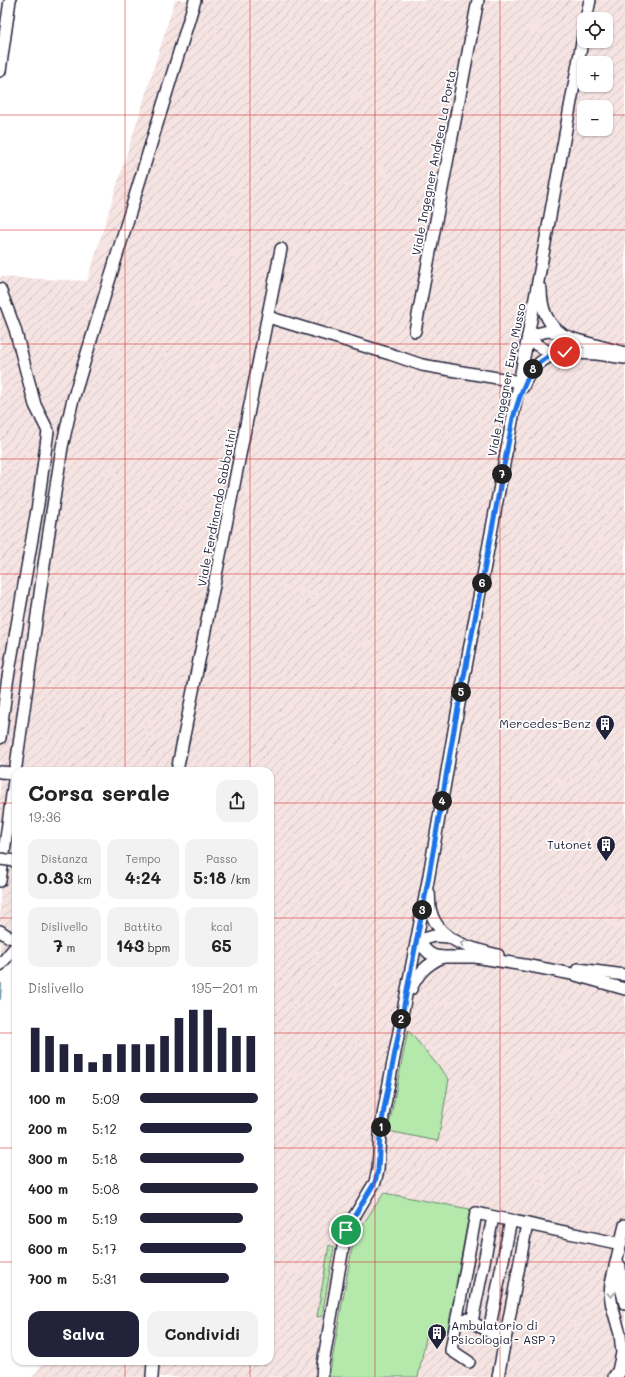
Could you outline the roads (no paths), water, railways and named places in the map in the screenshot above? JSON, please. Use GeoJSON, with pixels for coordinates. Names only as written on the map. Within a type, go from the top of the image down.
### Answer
{"type":"FeatureCollection","features":[{"type":"Feature","properties":{"kind":"street"},"geometry":{"type":"LineString","coordinates":[[0,71],[10,0]]}},
{"type":"Feature","properties":{"kind":"street"},"geometry":{"type":"LineString","coordinates":[[16,767],[62,447],[72,403],[195,0]]}},
{"type":"Feature","properties":{"kind":"street","name":"Viale Ingegner Andrea La Porta"},"geometry":{"type":"LineString","coordinates":[[415,331],[478,0]]}},
{"type":"Feature","properties":{"kind":"street"},"geometry":{"type":"LineString","coordinates":[[587,12],[590,0]]}},
{"type":"Feature","properties":{"kind":"street","name":"Viale Ingegner Euro Musso"},"geometry":{"type":"LineString","coordinates":[[323,1364],[346,1230],[375,1182],[378,1170],[380,1135],[384,1109],[428,881],[455,724],[520,382],[581,48]]}},
{"type":"Feature","properties":{"kind":"street","name":"Viale Ferdinando Sabbatini"},"geometry":{"type":"LineString","coordinates":[[179,767],[281,249]]}},
{"type":"Feature","properties":{"kind":"street"},"geometry":{"type":"LineString","coordinates":[[541,262],[541,301],[543,310],[553,326],[565,336]]}},
{"type":"Feature","properties":{"kind":"street"},"geometry":{"type":"LineString","coordinates":[[0,289],[15,329],[34,405],[48,431],[38,504],[6,683],[0,738]]}},
{"type":"Feature","properties":{"kind":"street"},"geometry":{"type":"LineString","coordinates":[[268,317],[422,365],[520,382]]}},
{"type":"Feature","properties":{"kind":"street"},"geometry":{"type":"LineString","coordinates":[[528,336],[548,331],[588,344],[625,353]]}},
{"type":"Feature","properties":{"kind":"street"},"geometry":{"type":"LineString","coordinates":[[528,336],[543,349],[549,352],[558,353]]}},
{"type":"Feature","properties":{"kind":"street"},"geometry":{"type":"LineString","coordinates":[[513,418],[527,377],[542,360],[549,356],[565,352],[625,358]]}},
{"type":"Feature","properties":{"kind":"street"},"geometry":{"type":"LineString","coordinates":[[0,772],[12,772]]}},
{"type":"Feature","properties":{"kind":"street"},"geometry":{"type":"LineString","coordinates":[[0,882],[12,794]]}},
{"type":"Feature","properties":{"kind":"street"},"geometry":{"type":"LineString","coordinates":[[0,859],[12,860]]}},
{"type":"Feature","properties":{"kind":"street"},"geometry":{"type":"LineString","coordinates":[[428,881],[431,912],[438,926],[449,938]]}},
{"type":"Feature","properties":{"kind":"street"},"geometry":{"type":"LineString","coordinates":[[0,931],[12,938]]}},
{"type":"Feature","properties":{"kind":"street"},"geometry":{"type":"LineString","coordinates":[[416,940],[434,936],[449,938],[459,943],[492,953],[588,971],[625,975]]}},
{"type":"Feature","properties":{"kind":"street"},"geometry":{"type":"LineString","coordinates":[[416,940],[429,953],[435,956],[475,957],[530,966],[572,974],[625,990]]}},
{"type":"Feature","properties":{"kind":"street"},"geometry":{"type":"LineString","coordinates":[[0,965],[12,951]]}},
{"type":"Feature","properties":{"kind":"street"},"geometry":{"type":"LineString","coordinates":[[405,1002],[415,979],[422,970],[432,962],[443,957]]}},
{"type":"Feature","properties":{"kind":"street"},"geometry":{"type":"LineString","coordinates":[[469,1362],[451,1350],[476,1213],[621,1244]]}},
{"type":"Feature","properties":{"kind":"street"},"geometry":{"type":"LineString","coordinates":[[472,1322],[493,1217]]}},
{"type":"Feature","properties":{"kind":"street"},"geometry":{"type":"LineString","coordinates":[[489,1331],[511,1220]]}},
{"type":"Feature","properties":{"kind":"street"},"geometry":{"type":"LineString","coordinates":[[498,1377],[527,1224]]}},
{"type":"Feature","properties":{"kind":"street"},"geometry":{"type":"LineString","coordinates":[[619,1370],[622,1353],[620,1334],[610,1294],[611,1283],[625,1225]]}},
{"type":"Feature","properties":{"kind":"street"},"geometry":{"type":"LineString","coordinates":[[621,1244],[620,1288],[625,1304]]}},
{"type":"Feature","properties":{"kind":"street"},"geometry":{"type":"LineString","coordinates":[[457,1314],[505,1340]]}},
{"type":"Feature","properties":{"kind":"street"},"geometry":{"type":"LineString","coordinates":[[317,1377],[323,1364]]}},
{"type":"Feature","properties":{"kind":"street"},"geometry":{"type":"LineString","coordinates":[[322,1377],[323,1364]]}},
{"type":"Feature","properties":{"kind":"street"},"geometry":{"type":"LineString","coordinates":[[152,1377],[153,1365]]}},
{"type":"Feature","properties":{"kind":"waterway"},"geometry":{"type":"LineString","coordinates":[[0,999],[1,984]]}},
{"type":"Feature","properties":{"kind":"place","name":"Mercedes-Benz"},"geometry":{"type":"Point","coordinates":[605,741]}},
{"type":"Feature","properties":{"kind":"place","name":"Tutonet"},"geometry":{"type":"Point","coordinates":[606,862]}},
{"type":"Feature","properties":{"kind":"place","name":"Ambulatorio di Psicologia - ASP 7"},"geometry":{"type":"Point","coordinates":[437,1350]}}]}
